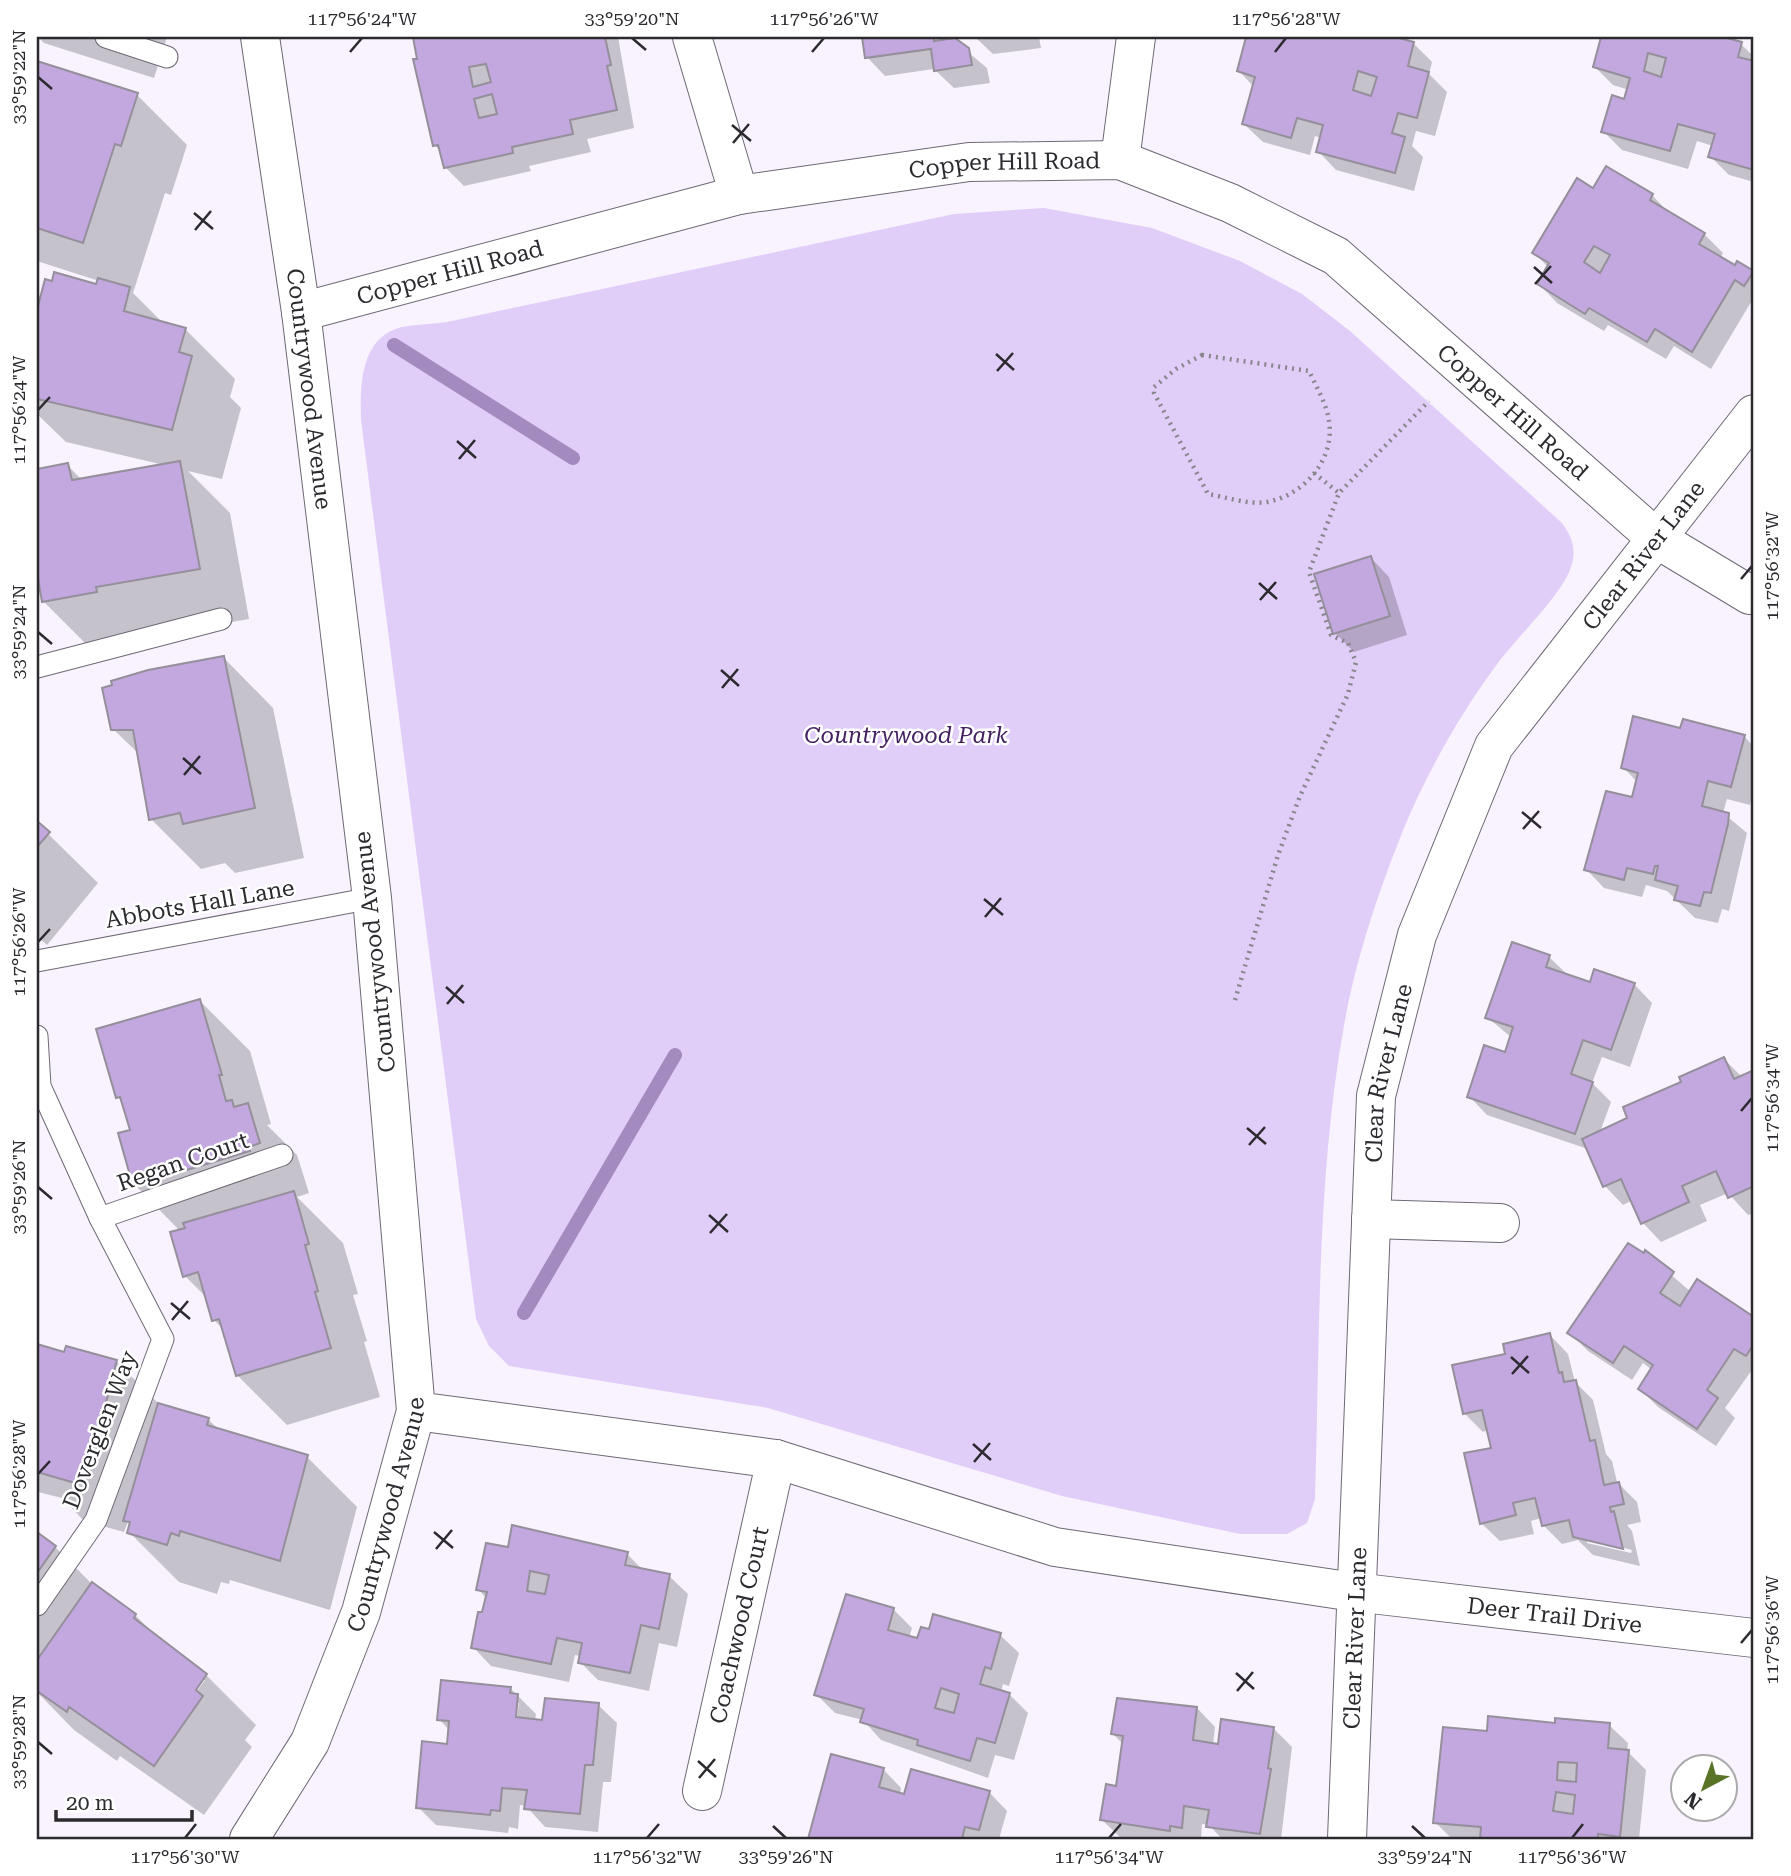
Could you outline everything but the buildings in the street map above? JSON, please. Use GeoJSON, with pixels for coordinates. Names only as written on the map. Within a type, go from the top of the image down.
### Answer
{"type":"FeatureCollection","features":[{"type":"Feature","properties":{"kind":"street","name":"Countrywood Avenue"},"geometry":{"type":"LineString","coordinates":[[249,1839],[310,1742],[362,1612],[416,1411],[372,898],[300,312],[260,37]]}},
{"type":"Feature","properties":{"kind":"street"},"geometry":{"type":"LineString","coordinates":[[692,37],[739,195]]}},
{"type":"Feature","properties":{"kind":"street"},"geometry":{"type":"LineString","coordinates":[[1120,160],[1136,37]]}},
{"type":"Feature","properties":{"kind":"street","name":"Copper Hill Road"},"geometry":{"type":"LineString","coordinates":[[300,312],[739,195],[969,162],[1120,160],[1230,203],[1336,256],[1657,539],[1750,596]]}},
{"type":"Feature","properties":{"kind":"street","name":"Clear River Lane"},"geometry":{"type":"LineString","coordinates":[[1347,1839],[1354,1592],[1376,1096],[1414,947],[1494,747],[1754,414]]}},
{"type":"Feature","properties":{"kind":"street"},"geometry":{"type":"LineString","coordinates":[[1371,1219],[1500,1223]]}},
{"type":"Feature","properties":{"kind":"street","name":"Deer Trail Drive"},"geometry":{"type":"LineString","coordinates":[[416,1411],[776,1459],[1055,1547],[1354,1592],[1754,1638]]}},
{"type":"Feature","properties":{"kind":"street","name":"Coachwood Court"},"geometry":{"type":"LineString","coordinates":[[702,1791],[776,1459]]}},
{"type":"Feature","properties":{"kind":"lane"},"geometry":{"type":"LineString","coordinates":[[106,37],[167,57]]}},
{"type":"Feature","properties":{"kind":"lane"},"geometry":{"type":"LineString","coordinates":[[37,667],[221,619]]}},
{"type":"Feature","properties":{"kind":"lane","name":"Abbots Hall Lane"},"geometry":{"type":"LineString","coordinates":[[37,961],[372,898]]}},
{"type":"Feature","properties":{"kind":"lane","name":"Doverglen Way"},"geometry":{"type":"LineString","coordinates":[[37,1036],[38,1086],[100,1218],[163,1339],[96,1520],[37,1605]]}},
{"type":"Feature","properties":{"kind":"lane","name":"Regan Court"},"geometry":{"type":"LineString","coordinates":[[100,1218],[282,1155]]}},
{"type":"Feature","properties":{"kind":"path"},"geometry":{"type":"LineString","coordinates":[[1202,355],[1309,371],[1329,419],[1330,440],[1314,473],[1292,493],[1266,502],[1208,494],[1154,393],[1154,387],[1176,369],[1202,355]]}},
{"type":"Feature","properties":{"kind":"path"},"geometry":{"type":"LineString","coordinates":[[1236,1000],[1278,855],[1300,796],[1348,694],[1356,662],[1348,643],[1331,635],[1309,572],[1339,493],[1429,401]]}},
{"type":"Feature","properties":{"kind":"path"},"geometry":{"type":"LineString","coordinates":[[1314,473],[1339,493]]}},
{"type":"Feature","properties":{"kind":"green space","name":"Countrywood Park"},"geometry":{"type":"Polygon","coordinates":[[[1044,208],[1152,228],[1240,261],[1302,294],[1350,331],[1562,523],[1574,554],[1566,578],[1549,603],[1484,682],[1433,767],[1393,855],[1362,949],[1345,1020],[1329,1139],[1321,1259],[1315,1499],[1307,1523],[1287,1534],[1240,1534],[1062,1496],[768,1408],[509,1366],[489,1346],[476,1319],[361,420],[362,378],[370,352],[388,332],[402,327],[447,322],[954,214],[1044,208]]]}},
{"type":"Feature","properties":{"kind":"waterway"},"geometry":{"type":"LineString","coordinates":[[394,345],[573,458]]}},
{"type":"Feature","properties":{"kind":"waterway"},"geometry":{"type":"LineString","coordinates":[[524,1313],[675,1055]]}}]}
